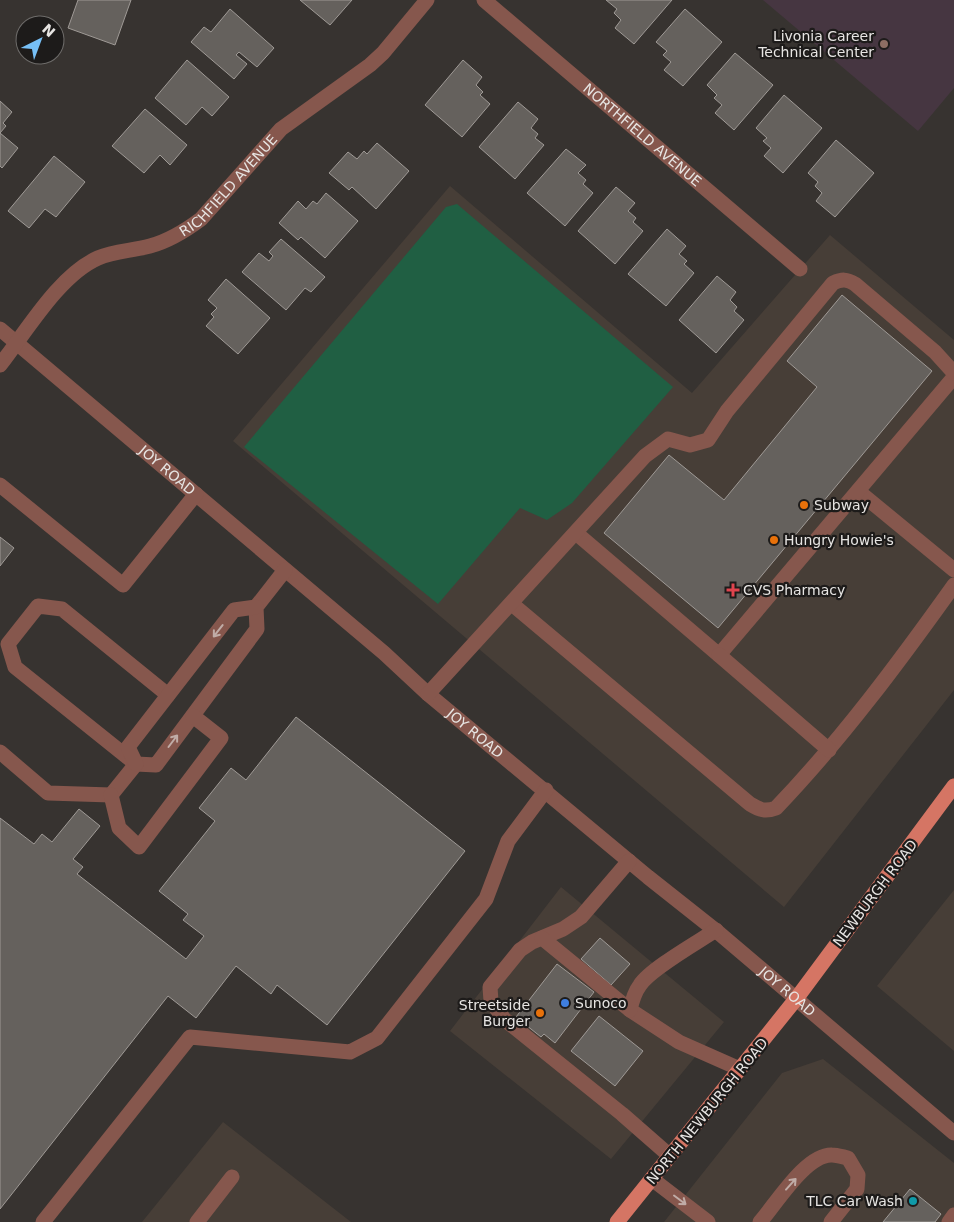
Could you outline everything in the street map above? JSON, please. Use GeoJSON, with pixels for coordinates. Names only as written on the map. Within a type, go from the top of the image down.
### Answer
{"type":"FeatureCollection","features":[{"type":"Feature","properties":{"kind":"main road","name":"NEWBURGH ROAD"},"geometry":{"type":"LineString","coordinates":[[796,999],[954,786]]}},
{"type":"Feature","properties":{"kind":"main road","name":"NORTH NEWBURGH ROAD"},"geometry":{"type":"LineString","coordinates":[[617,1222],[796,999]]}},
{"type":"Feature","properties":{"kind":"street","name":"RICHFIELD AVENUE"},"geometry":{"type":"LineString","coordinates":[[0,365],[68,278],[81,267],[96,259],[112,253],[166,241],[201,219],[281,129],[384,53],[427,0]]}},
{"type":"Feature","properties":{"kind":"street","name":"NORTHFIELD AVENUE"},"geometry":{"type":"LineString","coordinates":[[484,0],[800,269]]}},
{"type":"Feature","properties":{"kind":"street"},"geometry":{"type":"LineString","coordinates":[[428,694],[645,456],[668,439],[690,445],[708,440],[727,411],[833,283],[848,280],[855,284],[935,352],[954,373]]}},
{"type":"Feature","properties":{"kind":"street","name":"JOY ROAD"},"geometry":{"type":"LineString","coordinates":[[0,329],[384,653],[428,694],[546,790],[629,861],[716,930],[954,1133]]}},
{"type":"Feature","properties":{"kind":"street"},"geometry":{"type":"LineString","coordinates":[[719,655],[954,377]]}},
{"type":"Feature","properties":{"kind":"street"},"geometry":{"type":"LineString","coordinates":[[0,485],[123,585],[196,494]]}},
{"type":"Feature","properties":{"kind":"street"},"geometry":{"type":"LineString","coordinates":[[858,491],[954,570]]}},
{"type":"Feature","properties":{"kind":"street"},"geometry":{"type":"LineString","coordinates":[[576,533],[829,750]]}},
{"type":"Feature","properties":{"kind":"street"},"geometry":{"type":"LineString","coordinates":[[168,695],[62,609],[38,606],[8,644],[15,667],[136,764],[156,765],[257,630],[256,607],[285,570]]}},
{"type":"Feature","properties":{"kind":"street"},"geometry":{"type":"LineString","coordinates":[[512,604],[760,810],[767,812],[776,808],[829,750],[914,641],[954,585]]}},
{"type":"Feature","properties":{"kind":"street"},"geometry":{"type":"LineString","coordinates":[[136,764],[128,747],[234,610],[256,607]]}},
{"type":"Feature","properties":{"kind":"street"},"geometry":{"type":"LineString","coordinates":[[111,795],[119,828],[139,848],[221,738],[192,716]]}},
{"type":"Feature","properties":{"kind":"street"},"geometry":{"type":"LineString","coordinates":[[0,752],[48,793],[111,795]]}},
{"type":"Feature","properties":{"kind":"street"},"geometry":{"type":"LineString","coordinates":[[111,795],[136,764]]}},
{"type":"Feature","properties":{"kind":"street"},"geometry":{"type":"LineString","coordinates":[[43,1222],[190,1036],[350,1052],[377,1038],[486,899],[508,841],[546,790]]}},
{"type":"Feature","properties":{"kind":"street"},"geometry":{"type":"LineString","coordinates":[[629,861],[581,918],[520,950],[490,987],[491,1001],[504,1019],[622,1114],[670,1156]]}},
{"type":"Feature","properties":{"kind":"street"},"geometry":{"type":"LineString","coordinates":[[630,1010],[640,983],[658,968],[716,930]]}},
{"type":"Feature","properties":{"kind":"street"},"geometry":{"type":"LineString","coordinates":[[542,938],[630,1010],[679,1042],[740,1069]]}},
{"type":"Feature","properties":{"kind":"street"},"geometry":{"type":"LineString","coordinates":[[760,1222],[804,1170],[819,1158],[833,1154],[848,1158],[858,1175],[857,1189],[831,1222]]}},
{"type":"Feature","properties":{"kind":"street"},"geometry":{"type":"LineString","coordinates":[[197,1222],[232,1177]]}},
{"type":"Feature","properties":{"kind":"street"},"geometry":{"type":"LineString","coordinates":[[652,1179],[708,1222]]}},
{"type":"Feature","properties":{"kind":"street"},"geometry":{"type":"LineString","coordinates":[[949,1222],[954,1215]]}},
{"type":"Feature","properties":{"kind":"shaded area","name":"Livonia Career Technical Center"},"geometry":{"type":"Polygon","coordinates":[[[763,0],[954,0],[954,88],[918,131],[763,0]]]}},
{"type":"Feature","properties":{"kind":"shaded area"},"geometry":{"type":"Polygon","coordinates":[[[450,186],[692,393],[830,235],[954,340],[954,690],[784,907],[233,441],[450,186]]]}},
{"type":"Feature","properties":{"kind":"shaded area"},"geometry":{"type":"Polygon","coordinates":[[[561,887],[724,1022],[611,1159],[450,1031],[561,887]]]}},
{"type":"Feature","properties":{"kind":"shaded area"},"geometry":{"type":"Polygon","coordinates":[[[954,890],[954,1051],[877,986],[954,890]]]}},
{"type":"Feature","properties":{"kind":"shaded area"},"geometry":{"type":"Polygon","coordinates":[[[823,1059],[954,1163],[954,1222],[664,1222],[782,1073],[823,1059]]]}},
{"type":"Feature","properties":{"kind":"shaded area"},"geometry":{"type":"Polygon","coordinates":[[[223,1122],[351,1222],[142,1222],[223,1122]]]}},
{"type":"Feature","properties":{"kind":"green space"},"geometry":{"type":"Polygon","coordinates":[[[457,204],[673,387],[572,503],[547,520],[520,508],[438,604],[244,447],[446,207],[457,204]]]}},
{"type":"Feature","properties":{"kind":"building"},"geometry":{"type":"Polygon","coordinates":[[[78,0],[131,0],[115,45],[68,28],[78,0]]]}},
{"type":"Feature","properties":{"kind":"building"},"geometry":{"type":"Polygon","coordinates":[[[300,0],[352,0],[330,25],[300,0]]]}},
{"type":"Feature","properties":{"kind":"building"},"geometry":{"type":"Polygon","coordinates":[[[606,0],[672,0],[634,44],[615,28],[621,20],[614,13],[617,9],[606,0]]]}},
{"type":"Feature","properties":{"kind":"building"},"geometry":{"type":"Polygon","coordinates":[[[230,9],[274,48],[257,67],[239,52],[236,55],[247,64],[234,79],[191,42],[204,27],[211,32],[230,9]]]}},
{"type":"Feature","properties":{"kind":"building"},"geometry":{"type":"Polygon","coordinates":[[[685,9],[722,42],[683,86],[664,70],[671,62],[663,55],[667,51],[656,42],[685,9]]]}},
{"type":"Feature","properties":{"kind":"building"},"geometry":{"type":"Polygon","coordinates":[[[735,53],[773,85],[734,130],[715,113],[722,105],[714,98],[717,95],[707,85],[735,53]]]}},
{"type":"Feature","properties":{"kind":"building"},"geometry":{"type":"Polygon","coordinates":[[[187,60],[229,97],[212,116],[202,107],[186,125],[155,98],[187,60]]]}},
{"type":"Feature","properties":{"kind":"building"},"geometry":{"type":"Polygon","coordinates":[[[463,60],[482,77],[476,85],[483,92],[480,95],[490,104],[462,137],[425,105],[463,60]]]}},
{"type":"Feature","properties":{"kind":"building"},"geometry":{"type":"Polygon","coordinates":[[[784,95],[822,128],[783,173],[764,156],[771,148],[763,141],[767,138],[756,128],[784,95]]]}},
{"type":"Feature","properties":{"kind":"building"},"geometry":{"type":"Polygon","coordinates":[[[0,101],[12,112],[3,123],[6,126],[0,133],[0,101]]]}},
{"type":"Feature","properties":{"kind":"building"},"geometry":{"type":"Polygon","coordinates":[[[518,102],[538,119],[531,128],[538,134],[535,138],[544,145],[515,179],[479,147],[518,102]]]}},
{"type":"Feature","properties":{"kind":"building"},"geometry":{"type":"Polygon","coordinates":[[[145,109],[187,145],[170,165],[160,155],[144,173],[112,146],[145,109]]]}},
{"type":"Feature","properties":{"kind":"building"},"geometry":{"type":"Polygon","coordinates":[[[0,133],[18,148],[2,168],[0,166],[0,133]]]}},
{"type":"Feature","properties":{"kind":"building"},"geometry":{"type":"Polygon","coordinates":[[[836,140],[874,173],[835,217],[816,201],[822,193],[815,186],[818,182],[808,173],[836,140]]]}},
{"type":"Feature","properties":{"kind":"building"},"geometry":{"type":"Polygon","coordinates":[[[377,143],[409,171],[376,209],[352,187],[349,190],[329,173],[348,152],[357,159],[364,151],[367,154],[377,143]]]}},
{"type":"Feature","properties":{"kind":"building"},"geometry":{"type":"Polygon","coordinates":[[[566,149],[586,165],[578,173],[586,180],[583,184],[593,193],[565,226],[527,193],[566,149]]]}},
{"type":"Feature","properties":{"kind":"building"},"geometry":{"type":"Polygon","coordinates":[[[54,156],[85,182],[56,217],[45,209],[29,228],[8,211],[54,156]]]}},
{"type":"Feature","properties":{"kind":"building"},"geometry":{"type":"Polygon","coordinates":[[[616,187],[635,203],[628,211],[636,218],[633,222],[643,231],[615,264],[578,231],[616,187]]]}},
{"type":"Feature","properties":{"kind":"building"},"geometry":{"type":"Polygon","coordinates":[[[326,193],[358,221],[325,258],[301,237],[298,240],[279,223],[298,201],[306,209],[313,201],[317,204],[326,193]]]}},
{"type":"Feature","properties":{"kind":"building"},"geometry":{"type":"Polygon","coordinates":[[[667,229],[686,246],[679,254],[687,261],[684,264],[694,273],[666,306],[628,274],[667,229]]]}},
{"type":"Feature","properties":{"kind":"building"},"geometry":{"type":"Polygon","coordinates":[[[281,239],[325,277],[311,292],[305,288],[286,310],[242,272],[259,253],[269,261],[273,256],[269,252],[281,239]]]}},
{"type":"Feature","properties":{"kind":"building"},"geometry":{"type":"Polygon","coordinates":[[[717,276],[736,292],[730,300],[737,307],[734,311],[744,320],[716,353],[679,320],[717,276]]]}},
{"type":"Feature","properties":{"kind":"building"},"geometry":{"type":"Polygon","coordinates":[[[226,279],[270,318],[238,354],[206,326],[214,317],[211,314],[217,308],[208,300],[226,279]]]}},
{"type":"Feature","properties":{"kind":"building"},"geometry":{"type":"Polygon","coordinates":[[[842,295],[932,371],[718,628],[604,533],[669,455],[724,500],[817,387],[787,361],[842,295]]]}},
{"type":"Feature","properties":{"kind":"building"},"geometry":{"type":"Polygon","coordinates":[[[0,537],[14,548],[0,566],[0,537]]]}},
{"type":"Feature","properties":{"kind":"building"},"geometry":{"type":"Polygon","coordinates":[[[296,717],[465,851],[327,1025],[277,985],[271,994],[236,966],[196,1018],[168,996],[0,1209],[0,818],[34,844],[42,834],[52,842],[79,809],[100,826],[73,859],[83,867],[77,874],[186,959],[204,936],[183,920],[188,914],[159,891],[215,821],[199,808],[231,768],[246,780],[296,717]]]}},
{"type":"Feature","properties":{"kind":"building"},"geometry":{"type":"Polygon","coordinates":[[[600,938],[630,964],[611,985],[581,959],[600,938]]]}},
{"type":"Feature","properties":{"kind":"building"},"geometry":{"type":"Polygon","coordinates":[[[557,964],[594,992],[555,1043],[544,1034],[541,1037],[516,1017],[557,964]]]}},
{"type":"Feature","properties":{"kind":"building"},"geometry":{"type":"Polygon","coordinates":[[[599,1016],[643,1051],[615,1086],[571,1051],[599,1016]]]}},
{"type":"Feature","properties":{"kind":"building","name":"TLC Car Wash"},"geometry":{"type":"Polygon","coordinates":[[[910,1189],[941,1214],[935,1222],[883,1222],[910,1189]]]}},
{"type":"Feature","properties":{"kind":"place","name":"Livonia Career Technical Center"},"geometry":{"type":"Point","coordinates":[884,44]}},
{"type":"Feature","properties":{"kind":"place","name":"Subway"},"geometry":{"type":"Point","coordinates":[804,505]}},
{"type":"Feature","properties":{"kind":"place","name":"Hungry Howie's"},"geometry":{"type":"Point","coordinates":[774,540]}},
{"type":"Feature","properties":{"kind":"place","name":"CVS Pharmacy"},"geometry":{"type":"Point","coordinates":[733,590]}},
{"type":"Feature","properties":{"kind":"place","name":"Sunoco"},"geometry":{"type":"Point","coordinates":[565,1003]}},
{"type":"Feature","properties":{"kind":"place","name":"Streetside Burger"},"geometry":{"type":"Point","coordinates":[540,1013]}},
{"type":"Feature","properties":{"kind":"place","name":"TLC Car Wash"},"geometry":{"type":"Point","coordinates":[913,1201]}}]}
